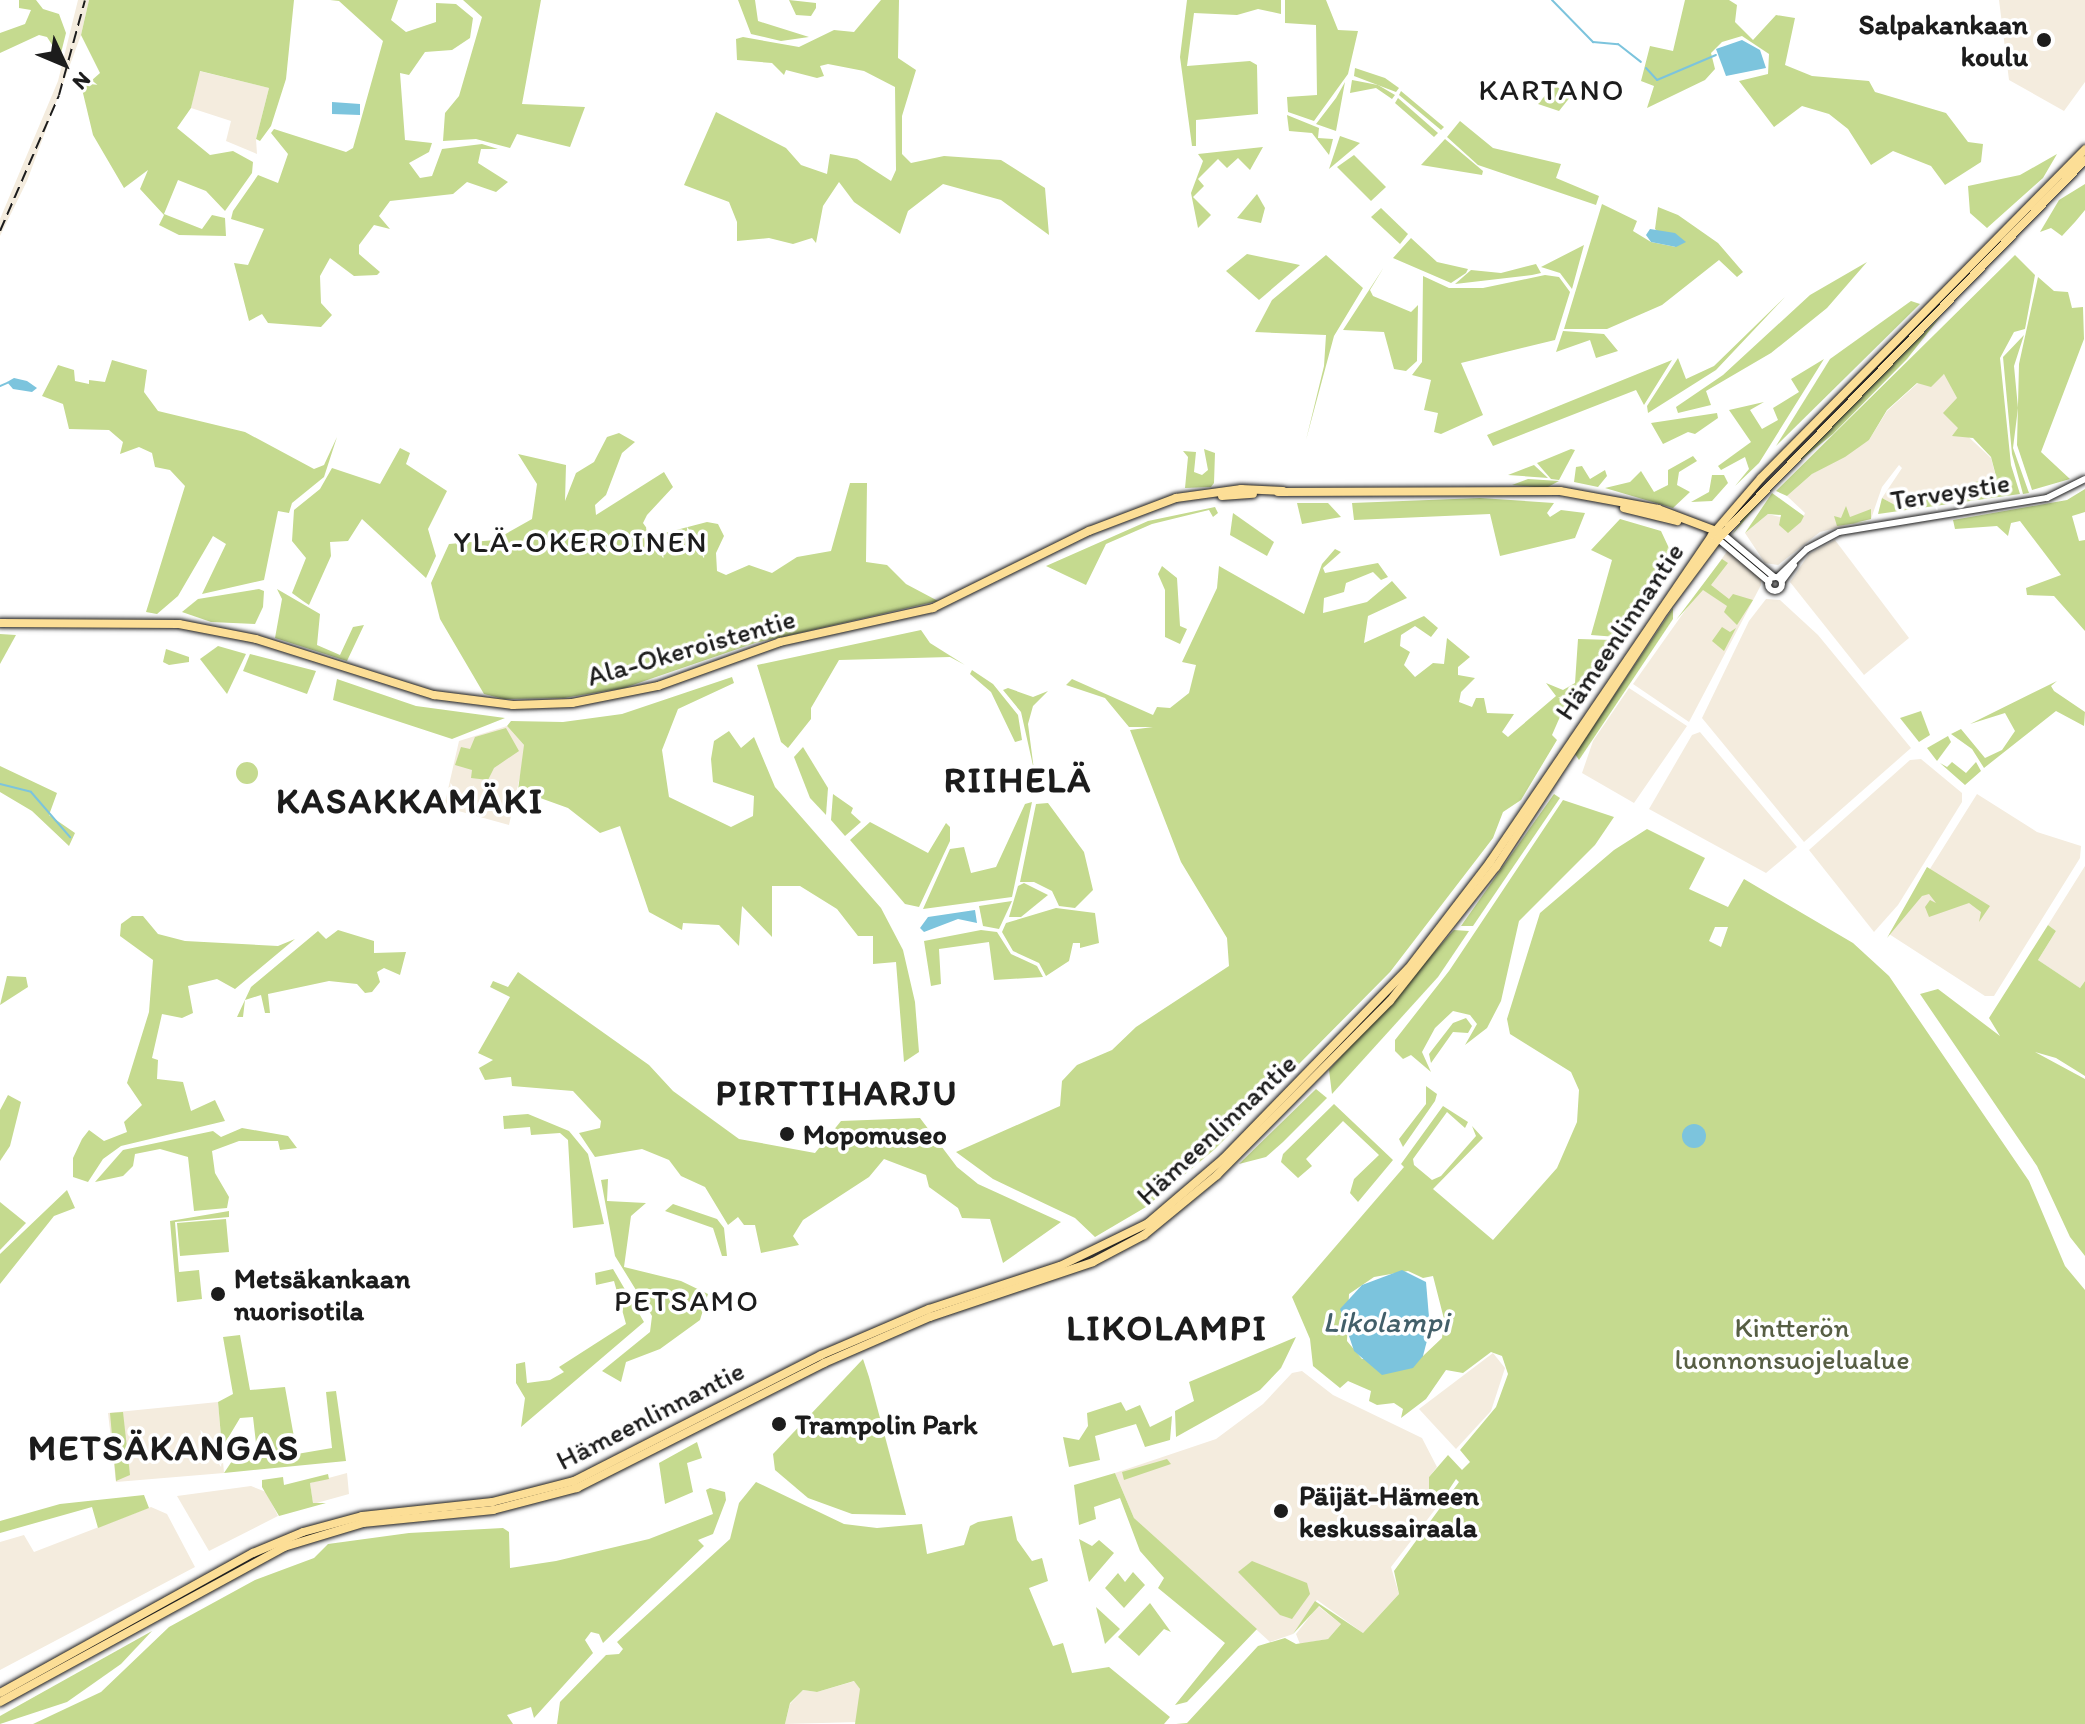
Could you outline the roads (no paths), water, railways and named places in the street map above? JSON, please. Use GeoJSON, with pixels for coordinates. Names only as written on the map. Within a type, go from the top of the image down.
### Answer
{"type":"FeatureCollection","features":[{"type":"Feature","properties":{"kind":"main road","name":"Hämeenlinnantie"},"geometry":{"type":"LineString","coordinates":[[0,1693],[253,1553],[353,1518],[492,1502],[574,1481],[835,1349],[929,1309],[1060,1266],[1148,1223],[1243,1139],[1408,969],[1490,862],[1717,535],[2085,149]]}},
{"type":"Feature","properties":{"kind":"main road","name":"Hämeenlinnantie"},"geometry":{"type":"LineString","coordinates":[[0,1702],[284,1547],[363,1523],[493,1510],[577,1488],[755,1394],[838,1356],[930,1317],[1093,1262],[1144,1235],[1220,1171],[1414,973],[1496,867],[1717,535],[2085,160]]}},
{"type":"Feature","properties":{"kind":"main road","name":"Terveystie"},"geometry":{"type":"LineString","coordinates":[[1762,567],[1780,569],[1818,541],[1855,528],[2047,498],[2085,479]]}},
{"type":"Feature","properties":{"kind":"main road","name":"Ala-Okeroistentie"},"geometry":{"type":"LineString","coordinates":[[0,623],[179,624],[256,639],[434,695],[497,704],[572,703],[658,686],[780,642],[924,611],[1141,511],[1218,491],[1456,491],[1593,501],[1670,519],[1717,535]]}},
{"type":"Feature","properties":{"kind":"main road"},"geometry":{"type":"LineString","coordinates":[[1717,535],[1776,579]]}},
{"type":"Feature","properties":{"kind":"main road"},"geometry":{"type":"LineString","coordinates":[[1717,535],[1776,579]]}},
{"type":"Feature","properties":{"kind":"main road","name":"Terveystie"},"geometry":{"type":"LineString","coordinates":[[1776,579],[1818,541]]}},
{"type":"Feature","properties":{"kind":"water"},"geometry":{"type":"Polygon","coordinates":[[[1742,40],[1760,50],[1766,68],[1726,76],[1716,49],[1742,40]]]}},
{"type":"Feature","properties":{"kind":"water"},"geometry":{"type":"Polygon","coordinates":[[[332,102],[360,104],[360,115],[332,114],[332,102]]]}},
{"type":"Feature","properties":{"kind":"water"},"geometry":{"type":"Polygon","coordinates":[[[1650,229],[1675,233],[1686,242],[1676,247],[1651,242],[1646,235],[1650,229]]]}},
{"type":"Feature","properties":{"kind":"water"},"geometry":{"type":"Polygon","coordinates":[[[14,378],[27,381],[37,388],[32,392],[13,389],[7,382],[14,378]]]}},
{"type":"Feature","properties":{"kind":"water"},"geometry":{"type":"Polygon","coordinates":[[[975,910],[977,923],[958,919],[924,932],[920,928],[928,917],[975,910]]]}},
{"type":"Feature","properties":{"kind":"water"},"geometry":{"type":"Polygon","coordinates":[[[1694,1124],[1702,1128],[1706,1136],[1702,1144],[1694,1148],[1686,1144],[1682,1136],[1686,1128],[1694,1124]]]}},
{"type":"Feature","properties":{"kind":"water","name":"Likolampi"},"geometry":{"type":"Polygon","coordinates":[[[1402,1270],[1426,1282],[1430,1329],[1423,1356],[1413,1368],[1382,1375],[1354,1351],[1340,1309],[1362,1285],[1402,1270]]]}},
{"type":"Feature","properties":{"kind":"waterway"},"geometry":{"type":"LineString","coordinates":[[1552,0],[1593,42],[1618,44],[1641,62]]}},
{"type":"Feature","properties":{"kind":"waterway"},"geometry":{"type":"LineString","coordinates":[[1646,68],[1657,80],[1716,55]]}},
{"type":"Feature","properties":{"kind":"waterway"},"geometry":{"type":"LineString","coordinates":[[0,386],[7,383]]}},
{"type":"Feature","properties":{"kind":"waterway"},"geometry":{"type":"LineString","coordinates":[[0,784],[31,792],[70,837]]}},
{"type":"Feature","properties":{"kind":"railway"},"geometry":{"type":"LineString","coordinates":[[0,231],[59,95],[85,0]]}},
{"type":"Feature","properties":{"kind":"place","name":"Salpakankaan koulu"},"geometry":{"type":"Point","coordinates":[2044,40]}},
{"type":"Feature","properties":{"kind":"place","name":"Mopomuseo"},"geometry":{"type":"Point","coordinates":[787,1134]}},
{"type":"Feature","properties":{"kind":"place","name":"Metsäkankaan nuorisotila"},"geometry":{"type":"Point","coordinates":[218,1294]}},
{"type":"Feature","properties":{"kind":"place","name":"Trampolin Park"},"geometry":{"type":"Point","coordinates":[779,1424]}},
{"type":"Feature","properties":{"kind":"place","name":"Päijät-Hämeen keskussairaala"},"geometry":{"type":"Point","coordinates":[1281,1511]}},
{"type":"Feature","properties":{"kind":"district","name":"KARTANO"},"geometry":{"type":"Point","coordinates":[1552,90]}},
{"type":"Feature","properties":{"kind":"district","name":"YLÄ-OKEROINEN"},"geometry":{"type":"Point","coordinates":[581,542]}},
{"type":"Feature","properties":{"kind":"district","name":"RIIHELÄ"},"geometry":{"type":"Point","coordinates":[1018,780]}},
{"type":"Feature","properties":{"kind":"district","name":"KASAKKAMÄKI"},"geometry":{"type":"Point","coordinates":[410,801]}},
{"type":"Feature","properties":{"kind":"district","name":"PIRTTIHARJU"},"geometry":{"type":"Point","coordinates":[837,1093]}},
{"type":"Feature","properties":{"kind":"district","name":"PETSAMO"},"geometry":{"type":"Point","coordinates":[687,1301]}},
{"type":"Feature","properties":{"kind":"district","name":"LIKOLAMPI"},"geometry":{"type":"Point","coordinates":[1167,1328]}},
{"type":"Feature","properties":{"kind":"district","name":"METSÄKANGAS"},"geometry":{"type":"Point","coordinates":[164,1448]}},
{"type":"Feature","properties":{"kind":"park label","name":"Kintterön luonnonsuojelualue"},"geometry":{"type":"Point","coordinates":[1792,1343]}}]}
